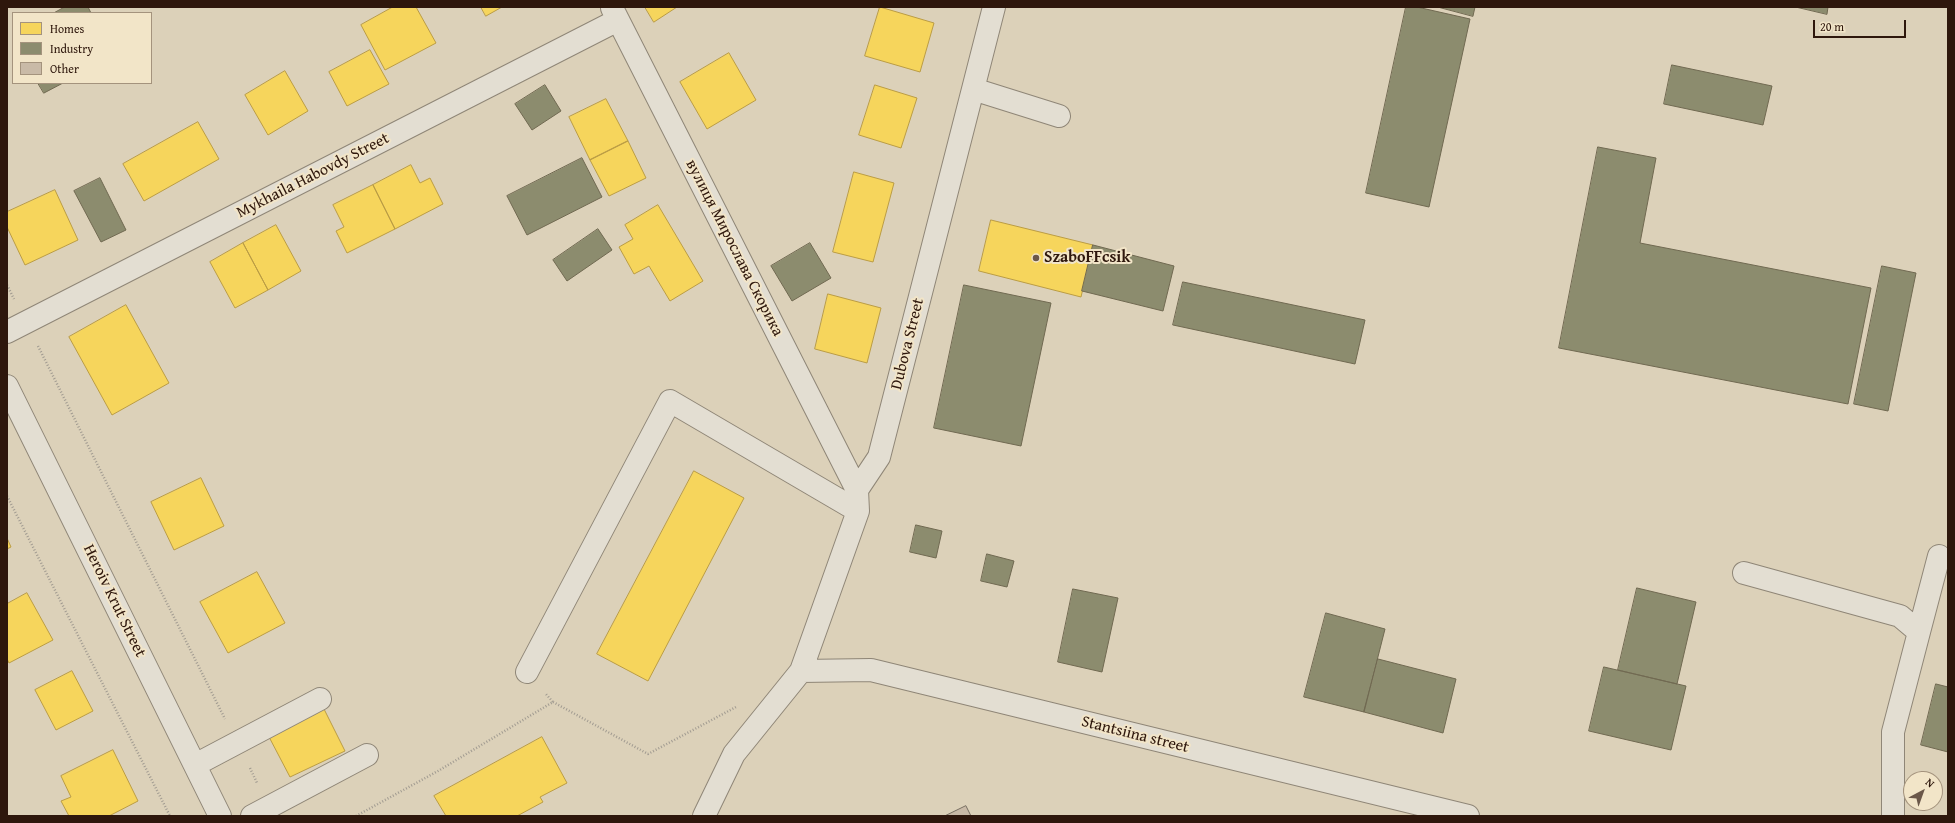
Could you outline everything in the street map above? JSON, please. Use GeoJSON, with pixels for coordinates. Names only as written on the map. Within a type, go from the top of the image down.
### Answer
{"type":"FeatureCollection","features":[{"type":"Feature","properties":{"kind":"street","name":"Dubova Street"},"geometry":{"type":"LineString","coordinates":[[704,816],[734,754],[801,671],[857,500],[879,456],[994,7]]}},
{"type":"Feature","properties":{"kind":"street","name":"Mykhaila Habovdy Street"},"geometry":{"type":"LineString","coordinates":[[7,332],[615,14]]}},
{"type":"Feature","properties":{"kind":"street","name":"вулиця Мирослава Скорика"},"geometry":{"type":"LineString","coordinates":[[615,14],[857,500]]}},
{"type":"Feature","properties":{"kind":"street"},"geometry":{"type":"LineString","coordinates":[[973,89],[1059,116]]}},
{"type":"Feature","properties":{"kind":"street","name":"Heroiv Krut Street"},"geometry":{"type":"LineString","coordinates":[[7,386],[220,816]]}},
{"type":"Feature","properties":{"kind":"street"},"geometry":{"type":"LineString","coordinates":[[527,672],[670,402],[857,500]]}},
{"type":"Feature","properties":{"kind":"street"},"geometry":{"type":"LineString","coordinates":[[1893,816],[1893,732],[1939,556]]}},
{"type":"Feature","properties":{"kind":"street"},"geometry":{"type":"LineString","coordinates":[[1744,573],[1900,616],[1919,632]]}},
{"type":"Feature","properties":{"kind":"street","name":"Stantsiina street"},"geometry":{"type":"LineString","coordinates":[[801,671],[871,670],[1468,816]]}},
{"type":"Feature","properties":{"kind":"street"},"geometry":{"type":"LineString","coordinates":[[195,765],[320,699]]}},
{"type":"Feature","properties":{"kind":"street"},"geometry":{"type":"LineString","coordinates":[[260,811],[367,755]]}},
{"type":"Feature","properties":{"kind":"path"},"geometry":{"type":"LineString","coordinates":[[7,285],[237,743],[260,811]]}},
{"type":"Feature","properties":{"kind":"path"},"geometry":{"type":"LineString","coordinates":[[7,496],[170,816]]}},
{"type":"Feature","properties":{"kind":"path"},"geometry":{"type":"LineString","coordinates":[[527,672],[553,702],[648,754],[738,705]]}},
{"type":"Feature","properties":{"kind":"path"},"geometry":{"type":"LineString","coordinates":[[356,816],[438,772],[553,702]]}},
{"type":"Feature","properties":{"kind":"building: Homes"},"geometry":{"type":"Polygon","coordinates":[[[393,7],[416,7],[436,43],[385,70],[361,25],[393,7]]]}},
{"type":"Feature","properties":{"kind":"building: Homes"},"geometry":{"type":"Polygon","coordinates":[[[481,7],[502,7],[486,16],[481,7]]]}},
{"type":"Feature","properties":{"kind":"building: Homes"},"geometry":{"type":"Polygon","coordinates":[[[645,7],[677,7],[654,22],[645,7]]]}},
{"type":"Feature","properties":{"kind":"building: Homes"},"geometry":{"type":"Polygon","coordinates":[[[880,7],[934,23],[920,72],[865,56],[880,7]]]}},
{"type":"Feature","properties":{"kind":"building: Homes"},"geometry":{"type":"Polygon","coordinates":[[[370,50],[389,84],[347,106],[329,72],[370,50]]]}},
{"type":"Feature","properties":{"kind":"building: Homes"},"geometry":{"type":"Polygon","coordinates":[[[729,53],[756,100],[707,129],[680,82],[729,53]]]}},
{"type":"Feature","properties":{"kind":"building: Homes"},"geometry":{"type":"Polygon","coordinates":[[[285,71],[308,111],[268,135],[245,95],[285,71]]]}},
{"type":"Feature","properties":{"kind":"building: Homes"},"geometry":{"type":"Polygon","coordinates":[[[875,85],[917,98],[901,148],[859,135],[875,85]]]}},
{"type":"Feature","properties":{"kind":"building: Homes"},"geometry":{"type":"Polygon","coordinates":[[[606,99],[628,141],[590,160],[569,117],[606,99]]]}},
{"type":"Feature","properties":{"kind":"building: Homes"},"geometry":{"type":"Polygon","coordinates":[[[198,122],[219,159],[144,201],[123,164],[198,122]]]}},
{"type":"Feature","properties":{"kind":"building: Homes"},"geometry":{"type":"Polygon","coordinates":[[[628,141],[646,178],[609,196],[590,160],[628,141]]]}},
{"type":"Feature","properties":{"kind":"building: Homes"},"geometry":{"type":"Polygon","coordinates":[[[411,165],[420,183],[430,178],[443,204],[395,229],[373,185],[411,165]]]}},
{"type":"Feature","properties":{"kind":"building: Homes"},"geometry":{"type":"Polygon","coordinates":[[[854,172],[894,183],[873,262],[833,252],[854,172]]]}},
{"type":"Feature","properties":{"kind":"building: Homes"},"geometry":{"type":"Polygon","coordinates":[[[373,185],[395,229],[347,253],[336,231],[344,227],[333,205],[373,185]]]}},
{"type":"Feature","properties":{"kind":"building: Homes"},"geometry":{"type":"Polygon","coordinates":[[[55,190],[78,240],[25,265],[7,227],[7,212],[55,190]]]}},
{"type":"Feature","properties":{"kind":"building: Homes"},"geometry":{"type":"Polygon","coordinates":[[[658,205],[703,281],[670,301],[649,266],[634,274],[619,247],[633,239],[625,225],[658,205]]]}},
{"type":"Feature","properties":{"kind":"building: Homes","name":"SzaboFFcsik"},"geometry":{"type":"Polygon","coordinates":[[[991,220],[1093,245],[1081,297],[979,271],[991,220]]]}},
{"type":"Feature","properties":{"kind":"building: Homes"},"geometry":{"type":"Polygon","coordinates":[[[276,225],[301,271],[268,290],[243,243],[276,225]]]}},
{"type":"Feature","properties":{"kind":"building: Homes"},"geometry":{"type":"Polygon","coordinates":[[[243,243],[268,290],[235,308],[210,262],[243,243]]]}},
{"type":"Feature","properties":{"kind":"building: Homes"},"geometry":{"type":"Polygon","coordinates":[[[828,294],[881,308],[867,363],[815,349],[828,294]]]}},
{"type":"Feature","properties":{"kind":"building: Homes"},"geometry":{"type":"Polygon","coordinates":[[[126,305],[169,383],[112,415],[69,337],[126,305]]]}},
{"type":"Feature","properties":{"kind":"building: Homes"},"geometry":{"type":"Polygon","coordinates":[[[694,471],[744,498],[648,681],[597,654],[694,471]]]}},
{"type":"Feature","properties":{"kind":"building: Homes"},"geometry":{"type":"Polygon","coordinates":[[[201,478],[224,526],[174,550],[151,502],[201,478]]]}},
{"type":"Feature","properties":{"kind":"building: Homes"},"geometry":{"type":"Polygon","coordinates":[[[7,538],[11,547],[7,549],[7,538]]]}},
{"type":"Feature","properties":{"kind":"building: Homes"},"geometry":{"type":"Polygon","coordinates":[[[257,572],[285,623],[228,653],[200,602],[257,572]]]}},
{"type":"Feature","properties":{"kind":"building: Homes"},"geometry":{"type":"Polygon","coordinates":[[[27,593],[53,640],[9,663],[7,659],[7,604],[27,593]]]}},
{"type":"Feature","properties":{"kind":"building: Homes"},"geometry":{"type":"Polygon","coordinates":[[[72,671],[93,711],[56,730],[35,690],[72,671]]]}},
{"type":"Feature","properties":{"kind":"building: Homes"},"geometry":{"type":"Polygon","coordinates":[[[323,707],[345,751],[290,777],[268,735],[323,707]]]}},
{"type":"Feature","properties":{"kind":"building: Homes"},"geometry":{"type":"Polygon","coordinates":[[[542,737],[567,783],[540,797],[543,802],[517,816],[446,816],[434,796],[542,737]]]}},
{"type":"Feature","properties":{"kind":"building: Homes"},"geometry":{"type":"Polygon","coordinates":[[[113,750],[138,801],[109,816],[69,816],[61,801],[71,797],[61,776],[113,750]]]}},
{"type":"Feature","properties":{"kind":"building: Industry"},"geometry":{"type":"Polygon","coordinates":[[[65,7],[88,7],[90,12],[56,12],[65,7]]]}},
{"type":"Feature","properties":{"kind":"building: Industry"},"geometry":{"type":"Polygon","coordinates":[[[1406,7],[1417,7],[1470,19],[1429,207],[1366,193],[1406,7]]]}},
{"type":"Feature","properties":{"kind":"building: Industry"},"geometry":{"type":"Polygon","coordinates":[[[1438,7],[1475,7],[1473,16],[1438,7]]]}},
{"type":"Feature","properties":{"kind":"building: Industry"},"geometry":{"type":"Polygon","coordinates":[[[1796,7],[1828,7],[1827,14],[1796,7]]]}},
{"type":"Feature","properties":{"kind":"building: Industry"},"geometry":{"type":"Polygon","coordinates":[[[1672,65],[1772,86],[1763,125],[1664,104],[1672,65]]]}},
{"type":"Feature","properties":{"kind":"building: Industry"},"geometry":{"type":"Polygon","coordinates":[[[39,84],[61,84],[44,93],[39,84]]]}},
{"type":"Feature","properties":{"kind":"building: Industry"},"geometry":{"type":"Polygon","coordinates":[[[545,85],[561,111],[532,130],[515,104],[545,85]]]}},
{"type":"Feature","properties":{"kind":"building: Industry"},"geometry":{"type":"Polygon","coordinates":[[[1598,147],[1656,158],[1640,243],[1871,288],[1848,404],[1559,348],[1598,147]]]}},
{"type":"Feature","properties":{"kind":"building: Industry"},"geometry":{"type":"Polygon","coordinates":[[[582,158],[602,197],[527,235],[507,196],[582,158]]]}},
{"type":"Feature","properties":{"kind":"building: Industry"},"geometry":{"type":"Polygon","coordinates":[[[100,178],[126,230],[101,242],[74,191],[100,178]]]}},
{"type":"Feature","properties":{"kind":"building: Industry"},"geometry":{"type":"Polygon","coordinates":[[[598,229],[612,250],[567,281],[553,260],[598,229]]]}},
{"type":"Feature","properties":{"kind":"building: Industry"},"geometry":{"type":"Polygon","coordinates":[[[810,243],[831,278],[792,301],[771,266],[810,243]]]}},
{"type":"Feature","properties":{"kind":"building: Industry"},"geometry":{"type":"Polygon","coordinates":[[[1093,245],[1174,266],[1163,311],[1082,291],[1093,245]]]}},
{"type":"Feature","properties":{"kind":"building: Industry"},"geometry":{"type":"Polygon","coordinates":[[[1882,266],[1916,273],[1888,411],[1854,404],[1882,266]]]}},
{"type":"Feature","properties":{"kind":"building: Industry"},"geometry":{"type":"Polygon","coordinates":[[[1183,282],[1365,320],[1355,364],[1173,325],[1183,282]]]}},
{"type":"Feature","properties":{"kind":"building: Industry"},"geometry":{"type":"Polygon","coordinates":[[[964,285],[1051,303],[1021,446],[934,428],[964,285]]]}},
{"type":"Feature","properties":{"kind":"building: Industry"},"geometry":{"type":"Polygon","coordinates":[[[916,525],[942,531],[936,558],[910,552],[916,525]]]}},
{"type":"Feature","properties":{"kind":"building: Industry"},"geometry":{"type":"Polygon","coordinates":[[[987,554],[1014,561],[1007,587],[981,581],[987,554]]]}},
{"type":"Feature","properties":{"kind":"building: Industry"},"geometry":{"type":"Polygon","coordinates":[[[1637,588],[1696,602],[1677,684],[1618,670],[1637,588]]]}},
{"type":"Feature","properties":{"kind":"building: Industry"},"geometry":{"type":"Polygon","coordinates":[[[1073,589],[1118,598],[1102,672],[1058,662],[1073,589]]]}},
{"type":"Feature","properties":{"kind":"building: Industry"},"geometry":{"type":"Polygon","coordinates":[[[1326,613],[1385,629],[1364,712],[1304,697],[1326,613]]]}},
{"type":"Feature","properties":{"kind":"building: Industry"},"geometry":{"type":"Polygon","coordinates":[[[1378,659],[1456,679],[1443,733],[1364,712],[1378,659]]]}},
{"type":"Feature","properties":{"kind":"building: Industry"},"geometry":{"type":"Polygon","coordinates":[[[1604,667],[1686,686],[1671,750],[1589,731],[1604,667]]]}},
{"type":"Feature","properties":{"kind":"building: Industry"},"geometry":{"type":"Polygon","coordinates":[[[1936,684],[1948,687],[1948,752],[1921,745],[1936,684]]]}},
{"type":"Feature","properties":{"kind":"building: Other"},"geometry":{"type":"Polygon","coordinates":[[[966,806],[971,816],[945,816],[966,806]]]}},
{"type":"Feature","properties":{"kind":"place","name":"SzaboFFcsik"},"geometry":{"type":"Point","coordinates":[1036,258]}}]}
